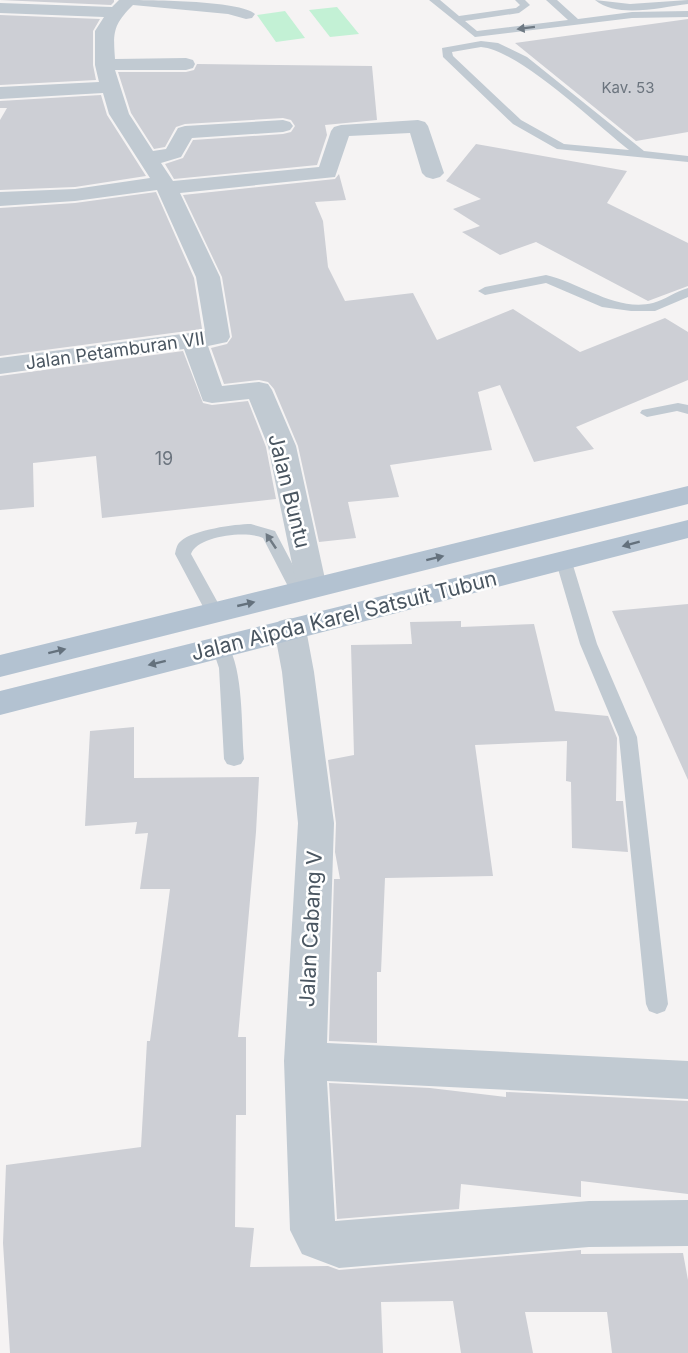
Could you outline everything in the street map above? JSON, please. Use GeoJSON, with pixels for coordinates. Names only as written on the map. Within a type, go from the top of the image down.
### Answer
{"type":"FeatureCollection","features":[{"type":"Feature","properties":{"kind":"main road","name":"Jalan Aipda Karel Satsuit Tubun"},"geometry":{"type":"LineString","coordinates":[[0,666],[688,495]]}},
{"type":"Feature","properties":{"kind":"main road","name":"Jalan Aipda Karel Satsuit Tubun"},"geometry":{"type":"LineString","coordinates":[[0,703],[688,529]]}},
{"type":"Feature","properties":{"kind":"street"},"geometry":{"type":"LineString","coordinates":[[0,8],[125,4],[229,9],[246,14]]}},
{"type":"Feature","properties":{"kind":"street","name":"Jalan Petamburan VII"},"geometry":{"type":"LineString","coordinates":[[0,366],[218,337],[208,277],[165,186],[119,114],[110,87],[104,64],[104,31],[125,4]]}},
{"type":"Feature","properties":{"kind":"street"},"geometry":{"type":"LineString","coordinates":[[104,64],[186,64]]}},
{"type":"Feature","properties":{"kind":"street"},"geometry":{"type":"LineString","coordinates":[[0,93],[110,87]]}},
{"type":"Feature","properties":{"kind":"street"},"geometry":{"type":"LineString","coordinates":[[147,157],[174,153],[185,132],[283,126]]}},
{"type":"Feature","properties":{"kind":"street"},"geometry":{"type":"LineString","coordinates":[[0,199],[75,195],[328,173],[341,131],[418,126],[433,173]]}},
{"type":"Feature","properties":{"kind":"street","name":"Jalan Buntu"},"geometry":{"type":"LineString","coordinates":[[194,340],[212,395],[259,390],[282,446],[305,590]]}},
{"type":"Feature","properties":{"kind":"street","name":"Jalan Cabang V"},"geometry":{"type":"LineString","coordinates":[[290,629],[298,672],[316,823],[305,1061],[313,1230],[318,1238],[339,1245],[589,1224],[688,1223]]}},
{"type":"Feature","properties":{"kind":"street"},"geometry":{"type":"LineString","coordinates":[[305,1061],[688,1080]]}},
{"type":"Feature","properties":{"kind":"lane"},"geometry":{"type":"LineString","coordinates":[[434,0],[475,34],[632,15],[688,14]]}},
{"type":"Feature","properties":{"kind":"lane"},"geometry":{"type":"LineString","coordinates":[[458,19],[519,10],[525,5],[520,0]]}},
{"type":"Feature","properties":{"kind":"lane"},"geometry":{"type":"LineString","coordinates":[[551,0],[576,22]]}},
{"type":"Feature","properties":{"kind":"lane"},"geometry":{"type":"LineString","coordinates":[[600,0],[609,5],[627,6],[688,1]]}},
{"type":"Feature","properties":{"kind":"lane"},"geometry":{"type":"LineString","coordinates":[[643,156],[523,59],[495,45],[481,44],[446,50],[448,57],[517,122],[561,147],[643,156],[688,159]]}},
{"type":"Feature","properties":{"kind":"lane"},"geometry":{"type":"LineString","coordinates":[[485,291],[546,279],[559,282],[607,304],[631,307],[655,307],[688,292]]}},
{"type":"Feature","properties":{"kind":"lane"},"geometry":{"type":"LineString","coordinates":[[647,413],[678,407],[688,410]]}},
{"type":"Feature","properties":{"kind":"lane"},"geometry":{"type":"LineString","coordinates":[[214,612],[183,554],[186,545],[194,540],[249,527],[261,530],[269,535],[305,590]]}},
{"type":"Feature","properties":{"kind":"lane"},"geometry":{"type":"LineString","coordinates":[[564,562],[591,652],[602,681],[617,707],[628,737],[657,1005]]}},
{"type":"Feature","properties":{"kind":"lane"},"geometry":{"type":"LineString","coordinates":[[221,646],[228,668],[234,759]]}},
{"type":"Feature","properties":{"kind":"green space"},"geometry":{"type":"Polygon","coordinates":[[[337,7],[359,34],[330,37],[309,10],[337,7]]]}},
{"type":"Feature","properties":{"kind":"green space"},"geometry":{"type":"Polygon","coordinates":[[[285,11],[305,38],[276,42],[257,15],[285,11]]]}},
{"type":"Feature","properties":{"kind":"building"},"geometry":{"type":"Polygon","coordinates":[[[0,0],[114,0],[114,2],[111,5],[0,0]]]}},
{"type":"Feature","properties":{"kind":"building"},"geometry":{"type":"Polygon","coordinates":[[[0,15],[100,19],[93,31],[93,65],[96,80],[0,85],[0,15]]]}},
{"type":"Feature","properties":{"kind":"building"},"geometry":{"type":"Polygon","coordinates":[[[688,19],[688,132],[636,141],[515,43],[688,19]]]}},
{"type":"Feature","properties":{"kind":"building"},"geometry":{"type":"Polygon","coordinates":[[[197,64],[372,66],[377,120],[325,125],[327,135],[317,165],[174,179],[165,164],[183,158],[193,140],[283,134],[291,132],[295,126],[291,120],[283,118],[185,124],[176,127],[165,147],[154,149],[131,113],[118,72],[186,72],[194,70],[197,64]]]}},
{"type":"Feature","properties":{"kind":"building"},"geometry":{"type":"Polygon","coordinates":[[[101,95],[107,115],[146,176],[75,187],[0,190],[0,120],[7,108],[0,108],[0,101],[101,95]]]}},
{"type":"Feature","properties":{"kind":"building"},"geometry":{"type":"Polygon","coordinates":[[[476,144],[627,171],[607,203],[688,243],[688,286],[648,301],[536,242],[500,255],[462,232],[480,226],[453,209],[481,199],[446,181],[476,144]]]}},
{"type":"Feature","properties":{"kind":"building"},"geometry":{"type":"Polygon","coordinates":[[[339,174],[346,200],[315,202],[323,221],[328,267],[345,301],[413,293],[437,340],[513,309],[580,352],[665,318],[688,332],[688,380],[576,427],[594,449],[534,462],[500,385],[478,392],[492,450],[390,465],[399,497],[348,502],[356,538],[319,542],[298,446],[274,389],[268,382],[259,380],[224,384],[211,348],[227,344],[232,337],[222,277],[183,195],[335,179],[339,174]]]}},
{"type":"Feature","properties":{"kind":"building"},"geometry":{"type":"Polygon","coordinates":[[[156,192],[194,278],[202,329],[0,356],[0,208],[75,203],[156,192]]]}},
{"type":"Feature","properties":{"kind":"building"},"geometry":{"type":"Polygon","coordinates":[[[183,351],[203,403],[212,405],[248,401],[266,447],[276,499],[102,518],[96,456],[33,463],[34,507],[0,510],[0,376],[183,351]]]}},
{"type":"Feature","properties":{"kind":"building"},"geometry":{"type":"Polygon","coordinates":[[[688,604],[688,780],[612,611],[688,604]]]}},
{"type":"Feature","properties":{"kind":"building"},"geometry":{"type":"Polygon","coordinates":[[[461,621],[461,627],[534,624],[555,711],[608,716],[617,738],[616,801],[623,801],[628,852],[572,848],[571,782],[566,781],[567,741],[475,745],[493,876],[385,878],[381,972],[377,972],[377,1043],[329,1041],[334,879],[340,879],[335,852],[336,823],[328,760],[354,755],[351,645],[412,644],[410,622],[461,621]]]}},
{"type":"Feature","properties":{"kind":"building"},"geometry":{"type":"Polygon","coordinates":[[[134,727],[134,778],[259,777],[238,1037],[246,1037],[246,1115],[236,1115],[235,1227],[254,1228],[250,1267],[328,1266],[339,1270],[581,1250],[581,1254],[683,1253],[688,1280],[688,1353],[612,1353],[607,1312],[525,1312],[533,1353],[461,1353],[453,1301],[381,1302],[383,1353],[10,1353],[3,1243],[6,1165],[141,1147],[147,1041],[150,1041],[170,889],[140,889],[148,833],[135,834],[137,822],[85,826],[90,731],[134,727]]]}},
{"type":"Feature","properties":{"kind":"building"},"geometry":{"type":"Polygon","coordinates":[[[329,1083],[430,1088],[506,1097],[506,1092],[688,1101],[688,1194],[581,1181],[581,1197],[461,1184],[459,1209],[337,1219],[329,1083]]]}}]}
